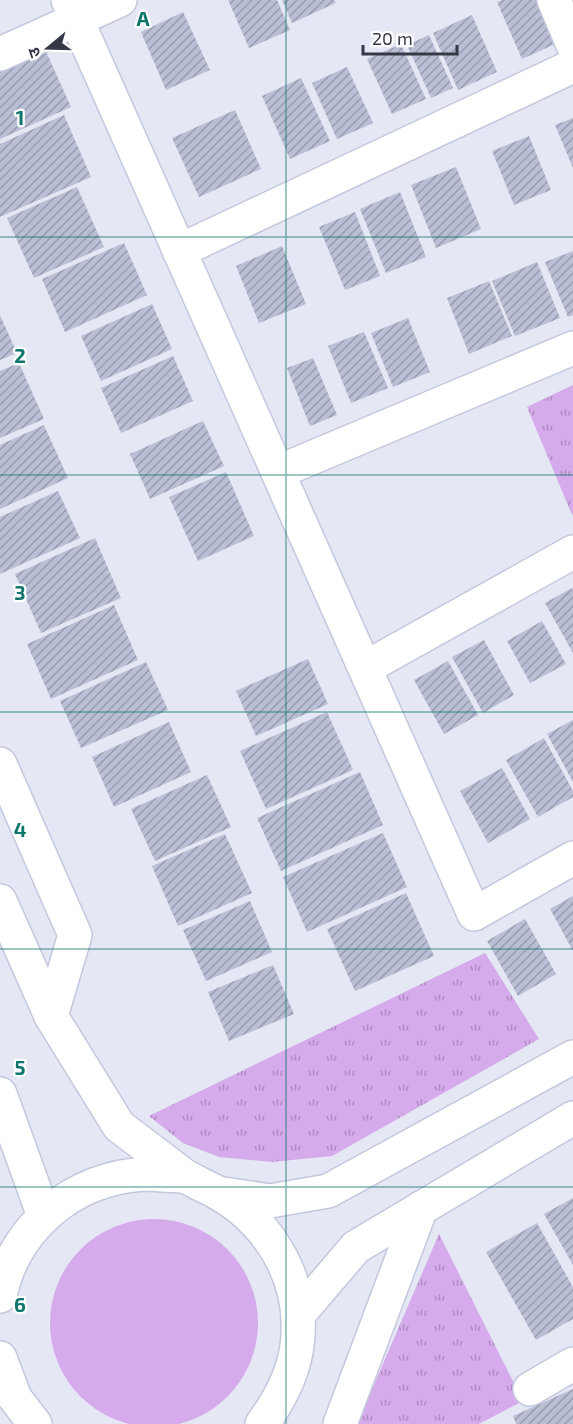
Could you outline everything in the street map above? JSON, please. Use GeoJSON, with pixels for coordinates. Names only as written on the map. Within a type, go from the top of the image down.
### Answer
{"type":"FeatureCollection","features":[{"type":"Feature","properties":{"kind":"street"},"geometry":{"type":"LineString","coordinates":[[0,54],[72,10],[120,0]]}},
{"type":"Feature","properties":{"kind":"street"},"geometry":{"type":"LineString","coordinates":[[554,0],[573,45]]}},
{"type":"Feature","properties":{"kind":"street"},"geometry":{"type":"LineString","coordinates":[[72,10],[474,914],[573,858]]}},
{"type":"Feature","properties":{"kind":"street"},"geometry":{"type":"LineString","coordinates":[[179,250],[573,66]]}},
{"type":"Feature","properties":{"kind":"street"},"geometry":{"type":"LineString","coordinates":[[278,472],[573,348]]}},
{"type":"Feature","properties":{"kind":"street"},"geometry":{"type":"LineString","coordinates":[[365,668],[573,552]]}},
{"type":"Feature","properties":{"kind":"street"},"geometry":{"type":"LineString","coordinates":[[0,764],[75,935],[51,1016]]}},
{"type":"Feature","properties":{"kind":"street"},"geometry":{"type":"LineString","coordinates":[[0,901],[51,1016],[119,1126],[186,1177],[222,1194],[252,1216],[275,1245],[290,1279],[298,1315],[297,1346],[289,1376],[276,1404],[262,1424]]}},
{"type":"Feature","properties":{"kind":"street"},"geometry":{"type":"LineString","coordinates":[[222,1194],[270,1201],[328,1191],[573,1057]]}},
{"type":"Feature","properties":{"kind":"street"},"geometry":{"type":"LineString","coordinates":[[0,1094],[44,1216]]}},
{"type":"Feature","properties":{"kind":"street"},"geometry":{"type":"LineString","coordinates":[[298,1315],[356,1247],[573,1118]]}},
{"type":"Feature","properties":{"kind":"street"},"geometry":{"type":"LineString","coordinates":[[0,1296],[3,1279],[17,1248],[44,1216],[70,1195],[90,1185],[131,1175],[186,1177]]}},
{"type":"Feature","properties":{"kind":"street"},"geometry":{"type":"LineString","coordinates":[[340,1424],[421,1208]]}},
{"type":"Feature","properties":{"kind":"street"},"geometry":{"type":"LineString","coordinates":[[0,1358],[15,1398],[35,1424]]}},
{"type":"Feature","properties":{"kind":"street"},"geometry":{"type":"LineString","coordinates":[[530,1389],[573,1364]]}},
{"type":"Feature","properties":{"kind":"green space"},"geometry":{"type":"Polygon","coordinates":[[[573,385],[573,514],[572,515],[527,407],[573,385]]]}},
{"type":"Feature","properties":{"kind":"green space"},"geometry":{"type":"Polygon","coordinates":[[[485,953],[539,1039],[332,1156],[272,1162],[219,1157],[183,1143],[149,1116],[485,953]]]}},
{"type":"Feature","properties":{"kind":"green space"},"geometry":{"type":"Polygon","coordinates":[[[154,1219],[174,1221],[203,1231],[234,1257],[250,1283],[256,1303],[258,1323],[256,1343],[246,1372],[220,1403],[194,1419],[174,1425],[154,1427],[134,1425],[105,1415],[74,1389],[58,1363],[52,1343],[50,1323],[52,1303],[62,1274],[88,1243],[114,1227],[134,1221],[154,1219]]]}},
{"type":"Feature","properties":{"kind":"green space"},"geometry":{"type":"Polygon","coordinates":[[[439,1234],[523,1401],[479,1424],[357,1424],[439,1234]]]}},
{"type":"Feature","properties":{"kind":"building"},"geometry":{"type":"Polygon","coordinates":[[[228,0],[277,0],[290,30],[249,48],[228,0]]]}},
{"type":"Feature","properties":{"kind":"building"},"geometry":{"type":"Polygon","coordinates":[[[282,0],[334,0],[336,3],[292,23],[282,0]]]}},
{"type":"Feature","properties":{"kind":"building"},"geometry":{"type":"Polygon","coordinates":[[[545,0],[564,40],[522,59],[497,2],[545,0]]]}},
{"type":"Feature","properties":{"kind":"building"},"geometry":{"type":"Polygon","coordinates":[[[183,12],[210,70],[166,90],[141,32],[183,12]]]}},
{"type":"Feature","properties":{"kind":"building"},"geometry":{"type":"Polygon","coordinates":[[[472,15],[497,72],[458,90],[433,33],[472,15]]]}},
{"type":"Feature","properties":{"kind":"building"},"geometry":{"type":"Polygon","coordinates":[[[429,35],[453,88],[431,98],[407,45],[429,35]]]}},
{"type":"Feature","properties":{"kind":"building"},"geometry":{"type":"Polygon","coordinates":[[[401,44],[426,99],[392,114],[367,59],[401,44]]]}},
{"type":"Feature","properties":{"kind":"building"},"geometry":{"type":"Polygon","coordinates":[[[44,47],[71,107],[0,139],[0,67],[44,47]]]}},
{"type":"Feature","properties":{"kind":"building"},"geometry":{"type":"Polygon","coordinates":[[[347,67],[373,123],[337,139],[312,83],[347,67]]]}},
{"type":"Feature","properties":{"kind":"building"},"geometry":{"type":"Polygon","coordinates":[[[301,78],[330,141],[290,159],[262,96],[301,78]]]}},
{"type":"Feature","properties":{"kind":"building"},"geometry":{"type":"Polygon","coordinates":[[[235,110],[261,169],[199,197],[172,138],[235,110]]]}},
{"type":"Feature","properties":{"kind":"building"},"geometry":{"type":"Polygon","coordinates":[[[64,115],[91,177],[0,217],[0,144],[64,115]]]}},
{"type":"Feature","properties":{"kind":"building"},"geometry":{"type":"Polygon","coordinates":[[[573,118],[573,168],[555,125],[573,118]]]}},
{"type":"Feature","properties":{"kind":"building"},"geometry":{"type":"Polygon","coordinates":[[[529,136],[551,190],[514,205],[492,151],[529,136]]]}},
{"type":"Feature","properties":{"kind":"building"},"geometry":{"type":"Polygon","coordinates":[[[456,167],[481,229],[436,248],[411,185],[456,167]]]}},
{"type":"Feature","properties":{"kind":"building"},"geometry":{"type":"Polygon","coordinates":[[[77,187],[104,247],[34,278],[7,218],[77,187]]]}},
{"type":"Feature","properties":{"kind":"building"},"geometry":{"type":"Polygon","coordinates":[[[400,192],[426,257],[386,273],[360,209],[400,192]]]}},
{"type":"Feature","properties":{"kind":"building"},"geometry":{"type":"Polygon","coordinates":[[[355,212],[380,276],[345,290],[319,227],[355,212]]]}},
{"type":"Feature","properties":{"kind":"building"},"geometry":{"type":"Polygon","coordinates":[[[124,243],[147,295],[65,332],[42,279],[124,243]]]}},
{"type":"Feature","properties":{"kind":"building"},"geometry":{"type":"Polygon","coordinates":[[[282,246],[306,304],[259,323],[236,266],[282,246]]]}},
{"type":"Feature","properties":{"kind":"building"},"geometry":{"type":"Polygon","coordinates":[[[573,251],[573,315],[568,317],[545,262],[573,251]]]}},
{"type":"Feature","properties":{"kind":"building"},"geometry":{"type":"Polygon","coordinates":[[[537,262],[560,318],[515,336],[492,281],[537,262]]]}},
{"type":"Feature","properties":{"kind":"building"},"geometry":{"type":"Polygon","coordinates":[[[489,281],[512,336],[469,354],[447,298],[489,281]]]}},
{"type":"Feature","properties":{"kind":"building"},"geometry":{"type":"Polygon","coordinates":[[[152,304],[172,349],[101,381],[81,336],[152,304]]]}},
{"type":"Feature","properties":{"kind":"building"},"geometry":{"type":"Polygon","coordinates":[[[0,315],[17,353],[0,360],[0,315]]]}},
{"type":"Feature","properties":{"kind":"building"},"geometry":{"type":"Polygon","coordinates":[[[408,318],[430,372],[393,387],[371,333],[408,318]]]}},
{"type":"Feature","properties":{"kind":"building"},"geometry":{"type":"Polygon","coordinates":[[[364,332],[388,388],[351,403],[328,346],[364,332]]]}},
{"type":"Feature","properties":{"kind":"building"},"geometry":{"type":"Polygon","coordinates":[[[173,356],[193,401],[121,433],[101,388],[173,356]]]}},
{"type":"Feature","properties":{"kind":"building"},"geometry":{"type":"Polygon","coordinates":[[[313,358],[337,415],[310,426],[287,368],[313,358]]]}},
{"type":"Feature","properties":{"kind":"building"},"geometry":{"type":"Polygon","coordinates":[[[19,363],[44,419],[0,438],[0,371],[19,363]]]}},
{"type":"Feature","properties":{"kind":"building"},"geometry":{"type":"Polygon","coordinates":[[[203,421],[224,466],[150,499],[130,454],[203,421]]]}},
{"type":"Feature","properties":{"kind":"building"},"geometry":{"type":"Polygon","coordinates":[[[44,425],[68,478],[0,509],[0,445],[44,425]]]}},
{"type":"Feature","properties":{"kind":"building"},"geometry":{"type":"Polygon","coordinates":[[[226,472],[254,536],[198,561],[169,497],[226,472]]]}},
{"type":"Feature","properties":{"kind":"building"},"geometry":{"type":"Polygon","coordinates":[[[58,491],[80,538],[0,574],[0,517],[58,491]]]}},
{"type":"Feature","properties":{"kind":"building"},"geometry":{"type":"Polygon","coordinates":[[[95,538],[121,598],[41,633],[15,574],[95,538]]]}},
{"type":"Feature","properties":{"kind":"building"},"geometry":{"type":"Polygon","coordinates":[[[572,588],[573,590],[573,653],[545,603],[572,588]]]}},
{"type":"Feature","properties":{"kind":"building"},"geometry":{"type":"Polygon","coordinates":[[[114,605],[138,660],[51,699],[27,644],[114,605]]]}},
{"type":"Feature","properties":{"kind":"building"},"geometry":{"type":"Polygon","coordinates":[[[542,621],[566,664],[530,683],[507,641],[542,621]]]}},
{"type":"Feature","properties":{"kind":"building"},"geometry":{"type":"Polygon","coordinates":[[[484,640],[514,695],[483,713],[452,657],[484,640]]]}},
{"type":"Feature","properties":{"kind":"building"},"geometry":{"type":"Polygon","coordinates":[[[308,659],[328,704],[256,736],[236,691],[308,659]]]}},
{"type":"Feature","properties":{"kind":"building"},"geometry":{"type":"Polygon","coordinates":[[[448,661],[478,715],[444,734],[414,680],[448,661]]]}},
{"type":"Feature","properties":{"kind":"building"},"geometry":{"type":"Polygon","coordinates":[[[146,662],[168,710],[81,748],[60,701],[146,662]]]}},
{"type":"Feature","properties":{"kind":"building"},"geometry":{"type":"Polygon","coordinates":[[[327,712],[353,770],[266,809],[240,751],[327,712]]]}},
{"type":"Feature","properties":{"kind":"building"},"geometry":{"type":"Polygon","coordinates":[[[573,720],[573,782],[547,734],[573,720]]]}},
{"type":"Feature","properties":{"kind":"building"},"geometry":{"type":"Polygon","coordinates":[[[169,722],[191,772],[114,807],[92,757],[169,722]]]}},
{"type":"Feature","properties":{"kind":"building"},"geometry":{"type":"Polygon","coordinates":[[[544,738],[573,791],[573,797],[538,817],[506,760],[544,738]]]}},
{"type":"Feature","properties":{"kind":"building"},"geometry":{"type":"Polygon","coordinates":[[[502,768],[530,819],[488,843],[460,791],[502,768]]]}},
{"type":"Feature","properties":{"kind":"building"},"geometry":{"type":"Polygon","coordinates":[[[360,772],[383,825],[281,871],[257,818],[360,772]]]}},
{"type":"Feature","properties":{"kind":"building"},"geometry":{"type":"Polygon","coordinates":[[[207,775],[231,827],[155,861],[131,809],[207,775]]]}},
{"type":"Feature","properties":{"kind":"building"},"geometry":{"type":"Polygon","coordinates":[[[383,833],[407,887],[307,932],[283,877],[383,833]]]}},
{"type":"Feature","properties":{"kind":"building"},"geometry":{"type":"Polygon","coordinates":[[[225,834],[252,893],[178,926],[152,866],[225,834]]]}},
{"type":"Feature","properties":{"kind":"building"},"geometry":{"type":"Polygon","coordinates":[[[406,893],[434,956],[355,991],[327,929],[406,893]]]}},
{"type":"Feature","properties":{"kind":"building"},"geometry":{"type":"Polygon","coordinates":[[[573,896],[573,951],[550,909],[573,896]]]}},
{"type":"Feature","properties":{"kind":"building"},"geometry":{"type":"Polygon","coordinates":[[[250,901],[272,952],[206,981],[183,930],[250,901]]]}},
{"type":"Feature","properties":{"kind":"building"},"geometry":{"type":"Polygon","coordinates":[[[525,919],[556,974],[518,996],[487,941],[525,919]]]}},
{"type":"Feature","properties":{"kind":"building"},"geometry":{"type":"Polygon","coordinates":[[[273,965],[294,1014],[229,1041],[208,992],[273,965]]]}},
{"type":"Feature","properties":{"kind":"building"},"geometry":{"type":"Polygon","coordinates":[[[573,1198],[573,1265],[544,1214],[573,1198]]]}},
{"type":"Feature","properties":{"kind":"building"},"geometry":{"type":"Polygon","coordinates":[[[537,1223],[573,1287],[573,1319],[536,1340],[486,1252],[537,1223]]]}},
{"type":"Feature","properties":{"kind":"building"},"geometry":{"type":"Polygon","coordinates":[[[573,1389],[573,1424],[516,1424],[513,1416],[573,1389]]]}}]}
